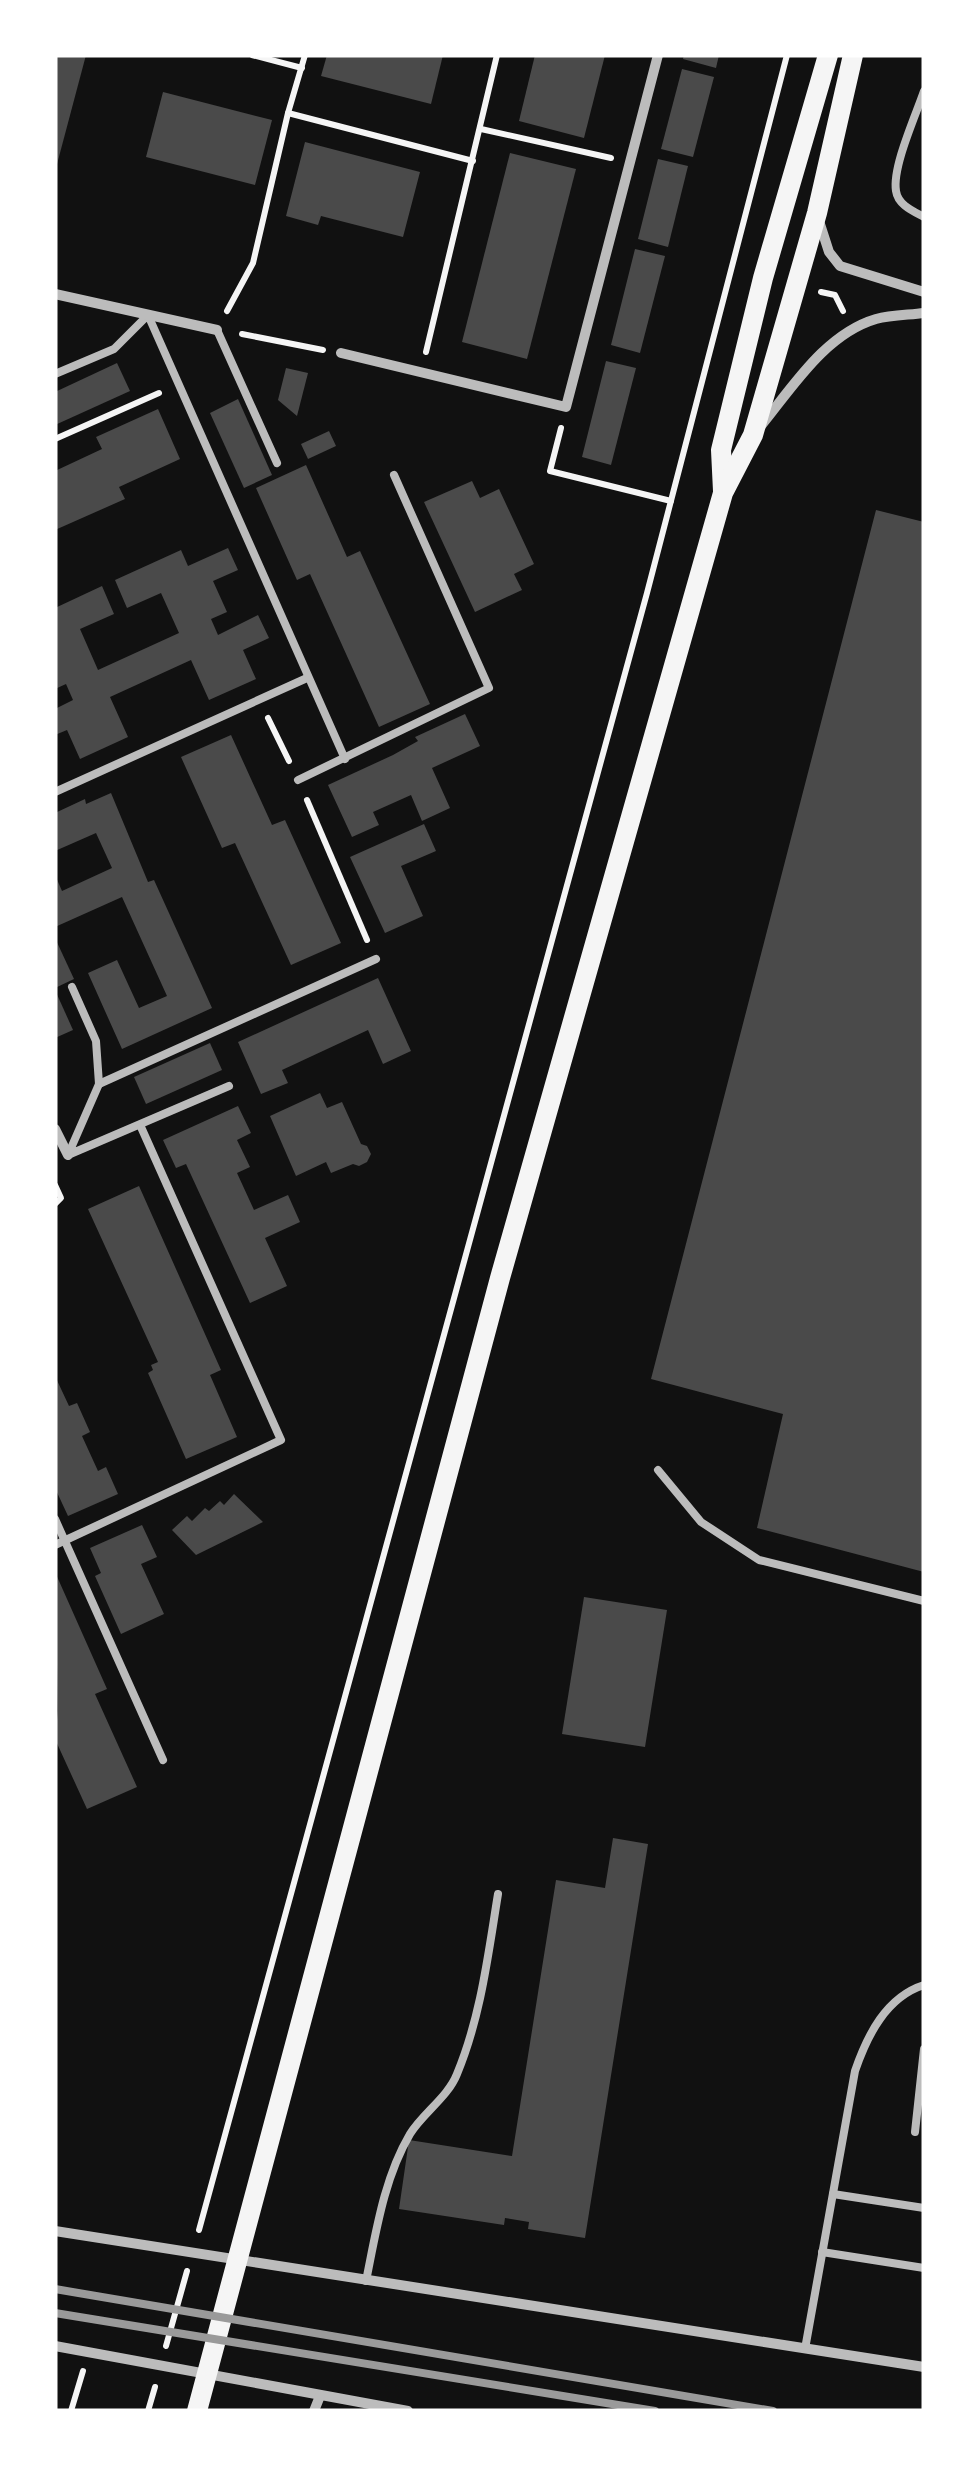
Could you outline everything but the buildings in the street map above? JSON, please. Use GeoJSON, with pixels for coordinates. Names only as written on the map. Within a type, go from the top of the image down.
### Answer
{"type":"FeatureCollection","features":[{"type":"Feature","properties":{"kind":"main road"},"geometry":{"type":"LineString","coordinates":[[723,493],[721,450],[763,278],[828,55]]}},
{"type":"Feature","properties":{"kind":"main road"},"geometry":{"type":"LineString","coordinates":[[197,2411],[500,1278],[723,493],[753,436],[817,213],[853,55]]}},
{"type":"Feature","properties":{"kind":"street"},"geometry":{"type":"LineString","coordinates":[[341,353],[566,408],[658,55]]}},
{"type":"Feature","properties":{"kind":"street"},"geometry":{"type":"LineString","coordinates":[[817,213],[829,252],[840,266],[924,292]]}},
{"type":"Feature","properties":{"kind":"street"},"geometry":{"type":"LineString","coordinates":[[55,294],[217,330]]}},
{"type":"Feature","properties":{"kind":"street"},"geometry":{"type":"LineString","coordinates":[[753,436],[820,355],[852,330],[876,320],[924,313]]}},
{"type":"Feature","properties":{"kind":"street"},"geometry":{"type":"LineString","coordinates":[[55,1129],[68,1156]]}},
{"type":"Feature","properties":{"kind":"street"},"geometry":{"type":"LineString","coordinates":[[55,2230],[924,2368]]}},
{"type":"Feature","properties":{"kind":"street"},"geometry":{"type":"LineString","coordinates":[[55,2346],[408,2411]]}},
{"type":"Feature","properties":{"kind":"street"},"geometry":{"type":"LineString","coordinates":[[314,2411],[320,2396]]}},
{"type":"Feature","properties":{"kind":"lane"},"geometry":{"type":"LineString","coordinates":[[924,91],[897,173],[896,193],[904,206],[924,217]]}},
{"type":"Feature","properties":{"kind":"lane"},"geometry":{"type":"LineString","coordinates":[[55,374],[114,349],[148,315],[345,759]]}},
{"type":"Feature","properties":{"kind":"lane"},"geometry":{"type":"LineString","coordinates":[[217,330],[277,463]]}},
{"type":"Feature","properties":{"kind":"lane"},"geometry":{"type":"LineString","coordinates":[[298,780],[490,688],[394,475]]}},
{"type":"Feature","properties":{"kind":"lane"},"geometry":{"type":"LineString","coordinates":[[55,792],[307,678]]}},
{"type":"Feature","properties":{"kind":"lane"},"geometry":{"type":"LineString","coordinates":[[99,1084],[376,959]]}},
{"type":"Feature","properties":{"kind":"lane"},"geometry":{"type":"LineString","coordinates":[[68,1156],[99,1084],[96,1042],[72,987]]}},
{"type":"Feature","properties":{"kind":"lane"},"geometry":{"type":"LineString","coordinates":[[68,1156],[229,1086]]}},
{"type":"Feature","properties":{"kind":"lane"},"geometry":{"type":"LineString","coordinates":[[55,1546],[282,1440],[141,1126]]}},
{"type":"Feature","properties":{"kind":"lane"},"geometry":{"type":"LineString","coordinates":[[658,1470],[701,1522],[760,1560],[924,1601]]}},
{"type":"Feature","properties":{"kind":"lane"},"geometry":{"type":"LineString","coordinates":[[55,1520],[163,1760]]}},
{"type":"Feature","properties":{"kind":"lane"},"geometry":{"type":"LineString","coordinates":[[366,2282],[379,2218],[397,2159],[412,2131],[455,2080],[476,2025],[498,1894]]}},
{"type":"Feature","properties":{"kind":"lane"},"geometry":{"type":"LineString","coordinates":[[805,2349],[855,2071],[866,2038],[898,1999],[924,1985]]}},
{"type":"Feature","properties":{"kind":"lane"},"geometry":{"type":"LineString","coordinates":[[914,2132],[924,2049]]}},
{"type":"Feature","properties":{"kind":"lane"},"geometry":{"type":"LineString","coordinates":[[833,2194],[924,2208]]}},
{"type":"Feature","properties":{"kind":"lane"},"geometry":{"type":"LineString","coordinates":[[822,2252],[924,2268]]}},
{"type":"Feature","properties":{"kind":"path"},"geometry":{"type":"LineString","coordinates":[[252,55],[302,68]]}},
{"type":"Feature","properties":{"kind":"path"},"geometry":{"type":"LineString","coordinates":[[305,55],[253,263],[217,330],[341,353]]}},
{"type":"Feature","properties":{"kind":"path"},"geometry":{"type":"LineString","coordinates":[[421,372],[497,55]]}},
{"type":"Feature","properties":{"kind":"path"},"geometry":{"type":"LineString","coordinates":[[196,2240],[671,500],[787,55]]}},
{"type":"Feature","properties":{"kind":"path"},"geometry":{"type":"LineString","coordinates":[[288,114],[473,161]]}},
{"type":"Feature","properties":{"kind":"path"},"geometry":{"type":"LineString","coordinates":[[481,128],[630,163]]}},
{"type":"Feature","properties":{"kind":"path"},"geometry":{"type":"LineString","coordinates":[[55,438],[179,385]]}},
{"type":"Feature","properties":{"kind":"path"},"geometry":{"type":"LineString","coordinates":[[566,408],[550,471],[671,500]]}},
{"type":"Feature","properties":{"kind":"path"},"geometry":{"type":"LineString","coordinates":[[259,700],[376,959]]}},
{"type":"Feature","properties":{"kind":"path"},"geometry":{"type":"LineString","coordinates":[[55,1185],[61,1198],[55,1204]]}},
{"type":"Feature","properties":{"kind":"path"},"geometry":{"type":"LineString","coordinates":[[164,2354],[191,2259]]}},
{"type":"Feature","properties":{"kind":"path"},"geometry":{"type":"LineString","coordinates":[[71,2411],[89,2350]]}},
{"type":"Feature","properties":{"kind":"path"},"geometry":{"type":"LineString","coordinates":[[148,2411],[158,2373]]}},
{"type":"Feature","properties":{"kind":"railway"},"geometry":{"type":"LineString","coordinates":[[55,2289],[773,2411]]}},
{"type":"Feature","properties":{"kind":"railway"},"geometry":{"type":"LineString","coordinates":[[55,2313],[655,2411]]}}]}
